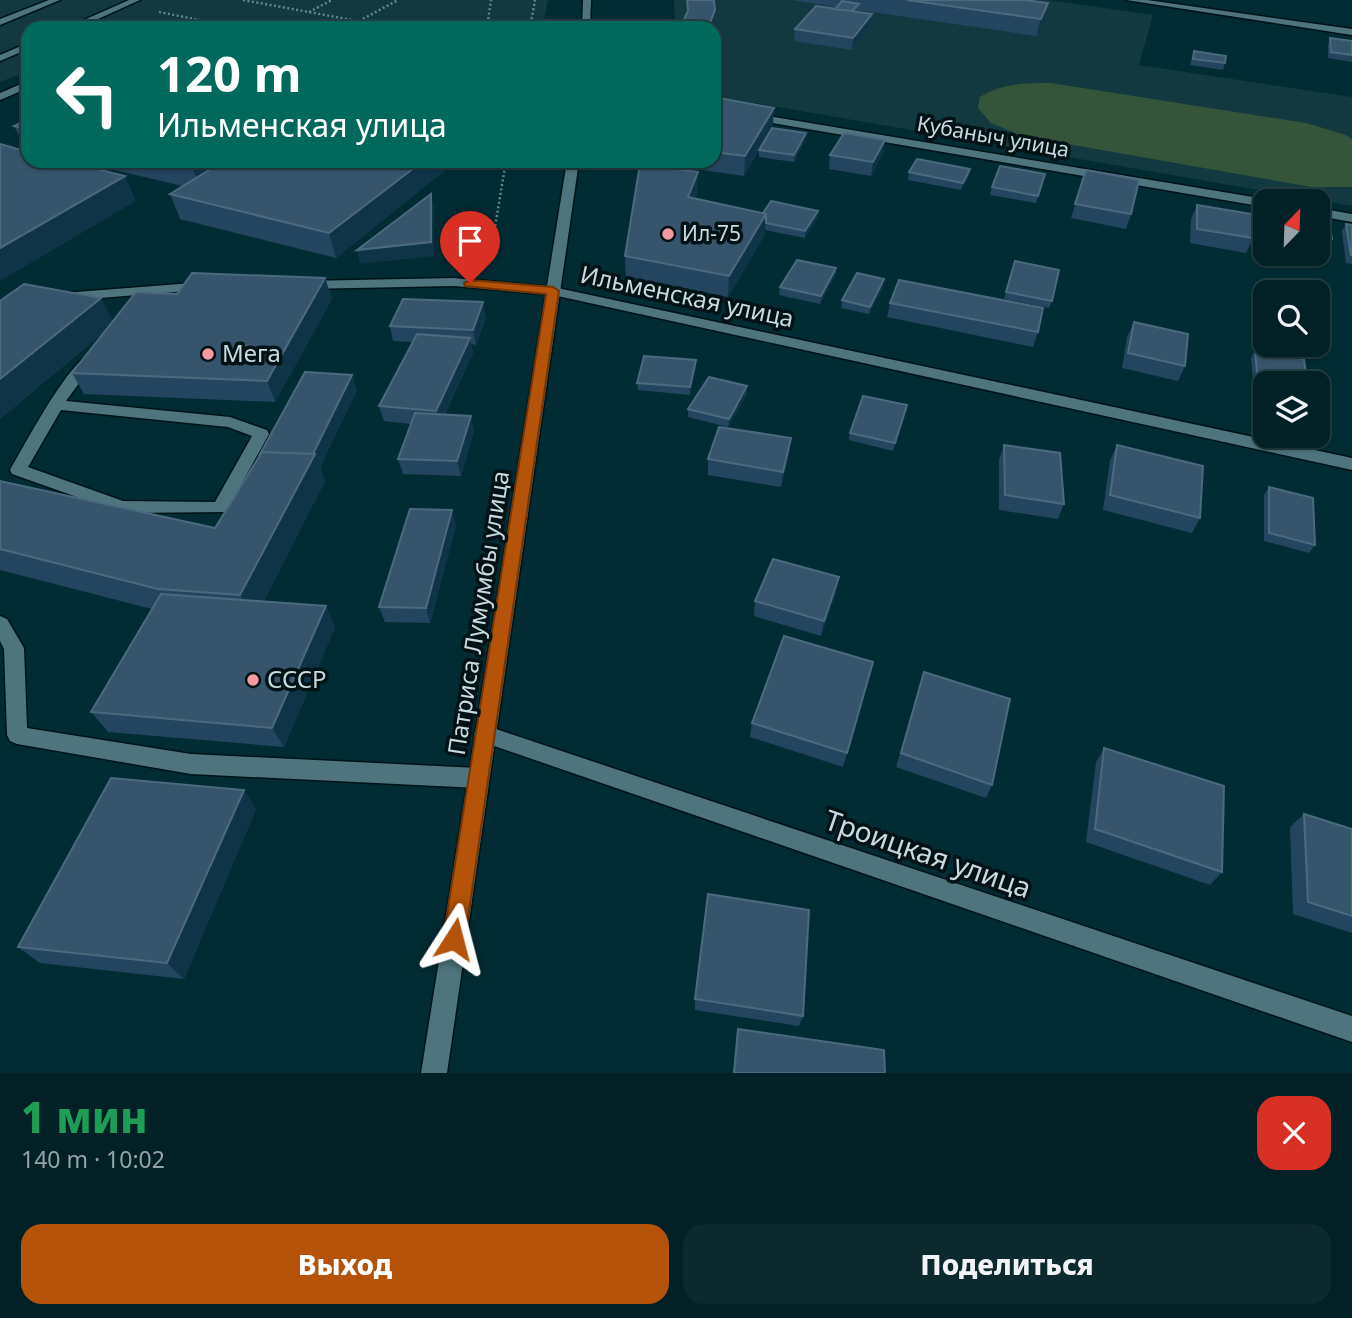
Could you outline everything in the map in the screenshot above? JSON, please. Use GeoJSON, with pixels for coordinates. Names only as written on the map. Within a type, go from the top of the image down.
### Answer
{"type":"FeatureCollection","features":[{"type":"Feature","properties":{"kind":"street"},"geometry":{"type":"LineString","coordinates":[[0,22],[56,0]]}},
{"type":"Feature","properties":{"kind":"street"},"geometry":{"type":"LineString","coordinates":[[86,21],[136,0]]}},
{"type":"Feature","properties":{"kind":"street"},"geometry":{"type":"LineString","coordinates":[[586,21],[587,0]]}},
{"type":"Feature","properties":{"kind":"street"},"geometry":{"type":"LineString","coordinates":[[1130,0],[1352,32]]}},
{"type":"Feature","properties":{"kind":"street"},"geometry":{"type":"LineString","coordinates":[[0,58],[21,49]]}},
{"type":"Feature","properties":{"kind":"street"},"geometry":{"type":"LineString","coordinates":[[0,97],[21,86]]}},
{"type":"Feature","properties":{"kind":"street","name":"Кубаныч улица"},"geometry":{"type":"LineString","coordinates":[[721,111],[1253,201]]}},
{"type":"Feature","properties":{"kind":"street","name":"Патриса Лумумбы улица"},"geometry":{"type":"LineString","coordinates":[[434,1073],[572,168]]}},
{"type":"Feature","properties":{"kind":"street"},"geometry":{"type":"LineString","coordinates":[[1330,214],[1352,218]]}},
{"type":"Feature","properties":{"kind":"street","name":"Ильменская улица"},"geometry":{"type":"LineString","coordinates":[[287,285],[454,282],[553,291],[1352,464]]}},
{"type":"Feature","properties":{"kind":"street"},"geometry":{"type":"LineString","coordinates":[[51,298],[217,286]]}},
{"type":"Feature","properties":{"kind":"street"},"geometry":{"type":"LineString","coordinates":[[136,309],[154,290]]}},
{"type":"Feature","properties":{"kind":"street"},"geometry":{"type":"LineString","coordinates":[[58,405],[230,422],[261,434],[220,508],[122,507],[18,470],[58,405],[83,366],[101,347]]}},
{"type":"Feature","properties":{"kind":"street"},"geometry":{"type":"LineString","coordinates":[[0,624],[14,648],[17,735],[191,764],[478,778]]}},
{"type":"Feature","properties":{"kind":"street","name":"Троицкая улица"},"geometry":{"type":"LineString","coordinates":[[484,734],[1352,1030]]}},
{"type":"Feature","properties":{"kind":"path"},"geometry":{"type":"LineString","coordinates":[[243,0],[360,21],[398,0]]}},
{"type":"Feature","properties":{"kind":"path"},"geometry":{"type":"LineString","coordinates":[[259,3],[265,0]]}},
{"type":"Feature","properties":{"kind":"path"},"geometry":{"type":"LineString","coordinates":[[309,12],[332,0]]}},
{"type":"Feature","properties":{"kind":"path"},"geometry":{"type":"LineString","coordinates":[[489,21],[491,0]]}},
{"type":"Feature","properties":{"kind":"path"},"geometry":{"type":"LineString","coordinates":[[531,21],[535,0]]}},
{"type":"Feature","properties":{"kind":"path"},"geometry":{"type":"LineString","coordinates":[[124,5],[205,21]]}},
{"type":"Feature","properties":{"kind":"path"},"geometry":{"type":"LineString","coordinates":[[485,285],[505,168]]}},
{"type":"Feature","properties":{"kind":"shaded area"},"geometry":{"type":"Polygon","coordinates":[[[0,0],[548,0],[544,21],[21,21],[21,74],[0,82],[0,0]]]}},
{"type":"Feature","properties":{"kind":"shaded area"},"geometry":{"type":"Polygon","coordinates":[[[674,0],[1048,0],[1153,15],[1139,65],[1352,97],[1352,206],[1330,202],[1330,189],[1253,189],[721,97],[721,21],[675,21],[674,0]]]}},
{"type":"Feature","properties":{"kind":"green space"},"geometry":{"type":"Polygon","coordinates":[[[1051,83],[1306,123],[1346,135],[1352,139],[1352,187],[1311,187],[1022,136],[991,123],[978,108],[980,97],[1005,86],[1051,83]]]}},
{"type":"Feature","properties":{"kind":"building"},"geometry":{"type":"Polygon","coordinates":[[[687,0],[714,0],[715,10],[711,21],[683,21],[688,11],[687,0]]]}},
{"type":"Feature","properties":{"kind":"building"},"geometry":{"type":"Polygon","coordinates":[[[907,0],[1024,0],[1048,3],[1041,19],[907,0]]]}},
{"type":"Feature","properties":{"kind":"building"},"geometry":{"type":"Polygon","coordinates":[[[842,1],[859,4],[852,11],[835,9],[842,1]]]}},
{"type":"Feature","properties":{"kind":"building"},"geometry":{"type":"Polygon","coordinates":[[[816,6],[872,14],[853,38],[795,29],[816,6]]]}},
{"type":"Feature","properties":{"kind":"building"},"geometry":{"type":"Polygon","coordinates":[[[1330,38],[1352,41],[1352,55],[1331,52],[1330,38]]]}},
{"type":"Feature","properties":{"kind":"building"},"geometry":{"type":"Polygon","coordinates":[[[1194,51],[1226,56],[1225,63],[1193,59],[1194,51]]]}},
{"type":"Feature","properties":{"kind":"building"},"geometry":{"type":"Polygon","coordinates":[[[721,98],[774,108],[745,156],[721,153],[721,98]]]}},
{"type":"Feature","properties":{"kind":"building"},"geometry":{"type":"Polygon","coordinates":[[[772,128],[806,133],[794,155],[759,150],[772,128]]]}},
{"type":"Feature","properties":{"kind":"building"},"geometry":{"type":"Polygon","coordinates":[[[844,133],[885,140],[873,162],[830,155],[844,133]]]}},
{"type":"Feature","properties":{"kind":"building"},"geometry":{"type":"Polygon","coordinates":[[[0,144],[21,150],[21,168],[93,168],[125,176],[0,248],[0,144]]]}},
{"type":"Feature","properties":{"kind":"building"},"geometry":{"type":"Polygon","coordinates":[[[917,159],[970,169],[963,183],[909,172],[917,159]]]}},
{"type":"Feature","properties":{"kind":"building"},"geometry":{"type":"Polygon","coordinates":[[[1000,166],[1045,174],[1038,196],[992,187],[1000,166]]]}},
{"type":"Feature","properties":{"kind":"building"},"geometry":{"type":"Polygon","coordinates":[[[213,168],[414,168],[329,233],[170,194],[213,168]]]}},
{"type":"Feature","properties":{"kind":"building"},"geometry":{"type":"Polygon","coordinates":[[[639,168],[698,172],[688,197],[766,214],[729,276],[625,256],[639,168]]]}},
{"type":"Feature","properties":{"kind":"building"},"geometry":{"type":"Polygon","coordinates":[[[1086,170],[1139,180],[1131,214],[1075,204],[1086,170]]]}},
{"type":"Feature","properties":{"kind":"building"},"geometry":{"type":"Polygon","coordinates":[[[431,194],[431,242],[357,250],[431,194]]]}},
{"type":"Feature","properties":{"kind":"building"},"geometry":{"type":"Polygon","coordinates":[[[771,201],[818,211],[805,231],[766,223],[766,214],[763,213],[771,201]]]}},
{"type":"Feature","properties":{"kind":"building"},"geometry":{"type":"Polygon","coordinates":[[[1197,205],[1252,214],[1253,238],[1197,229],[1197,205]]]}},
{"type":"Feature","properties":{"kind":"building"},"geometry":{"type":"Polygon","coordinates":[[[1346,224],[1352,225],[1352,255],[1351,255],[1346,224]]]}},
{"type":"Feature","properties":{"kind":"building"},"geometry":{"type":"Polygon","coordinates":[[[797,260],[836,268],[821,296],[780,287],[797,260]]]}},
{"type":"Feature","properties":{"kind":"building"},"geometry":{"type":"Polygon","coordinates":[[[1015,261],[1059,270],[1052,301],[1006,292],[1015,261]]]}},
{"type":"Feature","properties":{"kind":"building","name":"Мега"},"geometry":{"type":"Polygon","coordinates":[[[192,273],[325,278],[267,381],[72,373],[136,292],[177,294],[192,273]]]}},
{"type":"Feature","properties":{"kind":"building"},"geometry":{"type":"Polygon","coordinates":[[[857,273],[884,279],[870,307],[842,300],[857,273]]]}},
{"type":"Feature","properties":{"kind":"building"},"geometry":{"type":"Polygon","coordinates":[[[899,280],[1043,308],[1038,332],[890,303],[899,280]]]}},
{"type":"Feature","properties":{"kind":"building"},"geometry":{"type":"Polygon","coordinates":[[[24,284],[101,298],[0,379],[0,301],[24,284]]]}},
{"type":"Feature","properties":{"kind":"building"},"geometry":{"type":"Polygon","coordinates":[[[403,299],[483,302],[473,330],[390,326],[403,299]]]}},
{"type":"Feature","properties":{"kind":"building"},"geometry":{"type":"Polygon","coordinates":[[[1134,322],[1188,334],[1185,366],[1128,353],[1134,322]]]}},
{"type":"Feature","properties":{"kind":"building"},"geometry":{"type":"Polygon","coordinates":[[[417,334],[470,338],[436,411],[379,406],[417,334]]]}},
{"type":"Feature","properties":{"kind":"building"},"geometry":{"type":"Polygon","coordinates":[[[644,356],[696,360],[690,387],[637,383],[644,356]]]}},
{"type":"Feature","properties":{"kind":"building"},"geometry":{"type":"Polygon","coordinates":[[[1256,357],[1304,359],[1306,371],[1257,371],[1256,357]]]}},
{"type":"Feature","properties":{"kind":"building"},"geometry":{"type":"Polygon","coordinates":[[[305,372],[352,375],[313,454],[262,452],[259,456],[305,372]]]}},
{"type":"Feature","properties":{"kind":"building"},"geometry":{"type":"Polygon","coordinates":[[[709,377],[747,386],[729,419],[688,409],[709,377]]]}},
{"type":"Feature","properties":{"kind":"building"},"geometry":{"type":"Polygon","coordinates":[[[863,396],[907,405],[895,443],[850,433],[863,396]]]}},
{"type":"Feature","properties":{"kind":"building"},"geometry":{"type":"Polygon","coordinates":[[[415,413],[471,416],[457,461],[398,459],[415,413]]]}},
{"type":"Feature","properties":{"kind":"building"},"geometry":{"type":"Polygon","coordinates":[[[719,427],[791,438],[783,472],[708,459],[719,427]]]}},
{"type":"Feature","properties":{"kind":"building"},"geometry":{"type":"Polygon","coordinates":[[[1004,445],[1060,453],[1064,504],[1005,495],[1004,445]]]}},
{"type":"Feature","properties":{"kind":"building"},"geometry":{"type":"Polygon","coordinates":[[[1117,445],[1203,466],[1200,518],[1110,495],[1117,445]]]}},
{"type":"Feature","properties":{"kind":"building"},"geometry":{"type":"Polygon","coordinates":[[[262,452],[315,454],[240,595],[158,589],[0,549],[0,481],[215,528],[262,452]]]}},
{"type":"Feature","properties":{"kind":"building"},"geometry":{"type":"Polygon","coordinates":[[[1269,487],[1313,498],[1315,545],[1269,533],[1269,487]]]}},
{"type":"Feature","properties":{"kind":"building"},"geometry":{"type":"Polygon","coordinates":[[[410,509],[452,510],[426,608],[379,607],[410,509]]]}},
{"type":"Feature","properties":{"kind":"building"},"geometry":{"type":"Polygon","coordinates":[[[773,559],[839,577],[824,621],[755,601],[773,559]]]}},
{"type":"Feature","properties":{"kind":"building"},"geometry":{"type":"Polygon","coordinates":[[[161,594],[326,606],[272,728],[91,712],[161,594]]]}},
{"type":"Feature","properties":{"kind":"building"},"geometry":{"type":"Polygon","coordinates":[[[784,636],[873,662],[847,753],[752,723],[784,636]]]}},
{"type":"Feature","properties":{"kind":"building"},"geometry":{"type":"Polygon","coordinates":[[[924,672],[1010,699],[992,785],[901,753],[924,672]]]}},
{"type":"Feature","properties":{"kind":"building"},"geometry":{"type":"Polygon","coordinates":[[[1104,748],[1224,786],[1222,872],[1095,829],[1104,748]]]}},
{"type":"Feature","properties":{"kind":"building"},"geometry":{"type":"Polygon","coordinates":[[[111,778],[244,790],[167,963],[18,947],[111,778]]]}},
{"type":"Feature","properties":{"kind":"building"},"geometry":{"type":"Polygon","coordinates":[[[1304,814],[1352,829],[1352,916],[1308,902],[1304,814]]]}},
{"type":"Feature","properties":{"kind":"building"},"geometry":{"type":"Polygon","coordinates":[[[708,894],[809,910],[803,1016],[695,999],[708,894]]]}},
{"type":"Feature","properties":{"kind":"building"},"geometry":{"type":"Polygon","coordinates":[[[738,1029],[884,1050],[885,1073],[734,1073],[738,1029]]]}},
{"type":"Feature","properties":{"kind":"place","name":"Ил-75"},"geometry":{"type":"Point","coordinates":[668,234]}},
{"type":"Feature","properties":{"kind":"place","name":"Мега"},"geometry":{"type":"Point","coordinates":[208,354]}},
{"type":"Feature","properties":{"kind":"place","name":"СССР"},"geometry":{"type":"Point","coordinates":[253,680]}},
{"type":"Feature","properties":{"kind":"route"},"geometry":{"type":"LineString","coordinates":[[454,939],[553,291],[470,283]]}}]}
